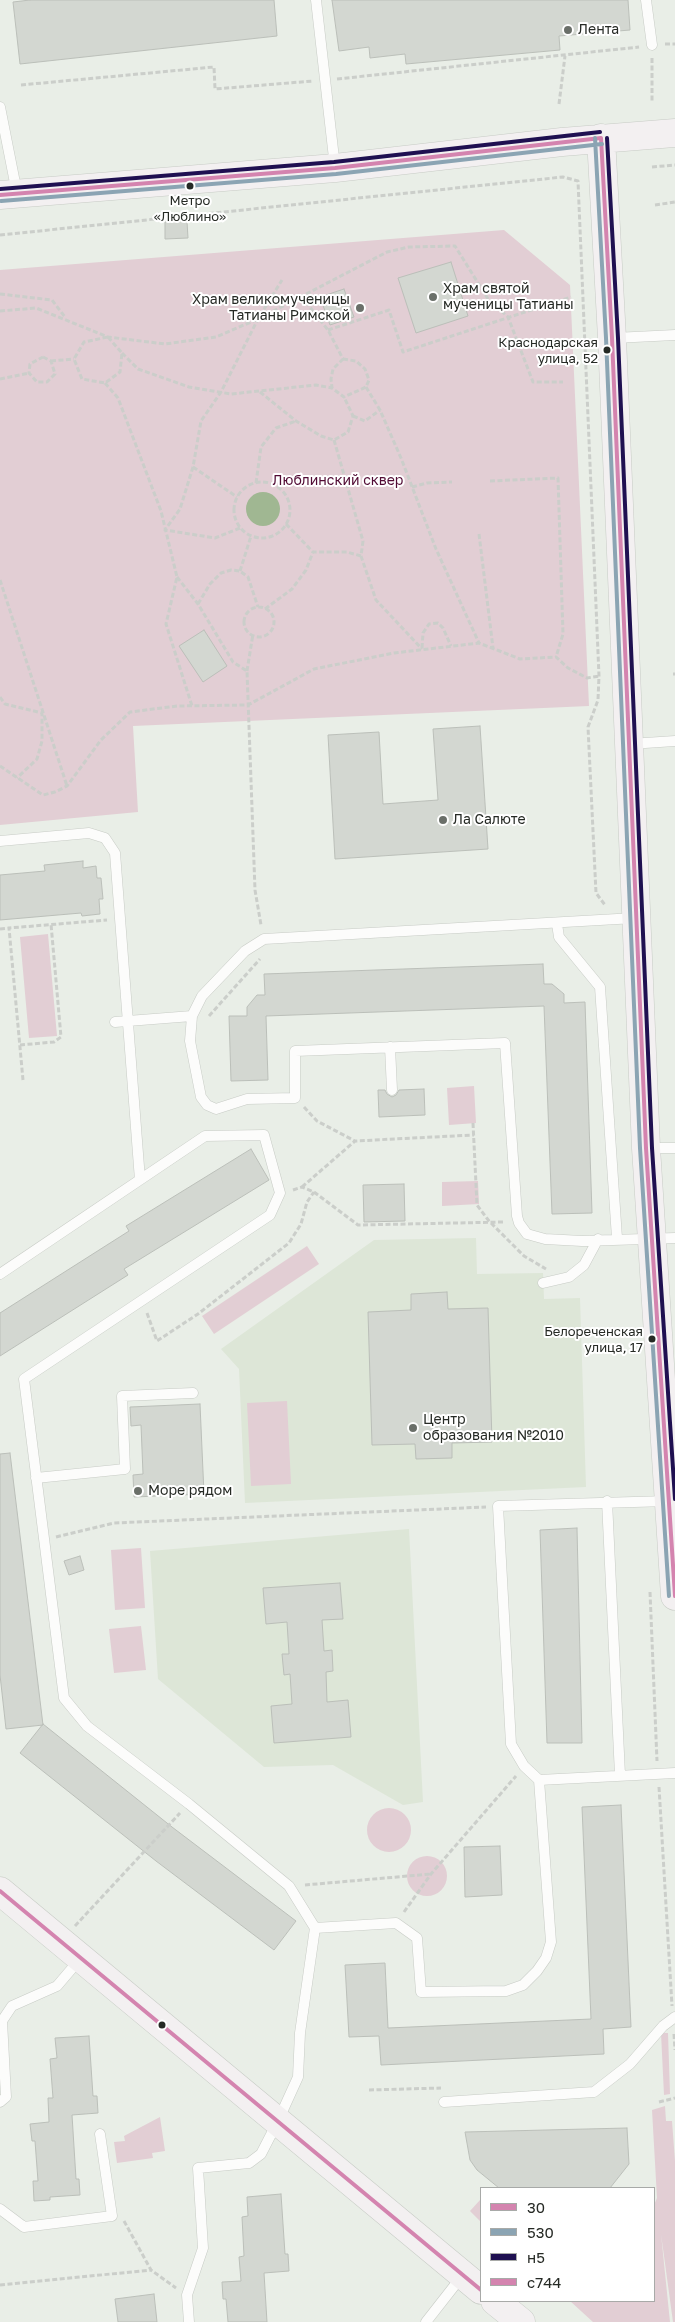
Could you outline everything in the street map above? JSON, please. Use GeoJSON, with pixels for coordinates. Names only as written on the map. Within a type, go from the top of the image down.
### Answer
{"type":"FeatureCollection","features":[{"type":"Feature","properties":{"kind":"street"},"geometry":{"type":"LineString","coordinates":[[9,194],[335,168],[601,138],[675,132]]}},
{"type":"Feature","properties":{"kind":"street"},"geometry":{"type":"LineString","coordinates":[[601,138],[612,338],[646,1148],[663,1238],[669,1501],[673,1535],[675,1596]]}},
{"type":"Feature","properties":{"kind":"street"},"geometry":{"type":"LineString","coordinates":[[0,1891],[472,2282]]}},
{"type":"Feature","properties":{"kind":"street"},"geometry":{"type":"LineString","coordinates":[[495,2302],[521,2322]]}},
{"type":"Feature","properties":{"kind":"lane"},"geometry":{"type":"LineString","coordinates":[[316,0],[335,168]]}},
{"type":"Feature","properties":{"kind":"lane"},"geometry":{"type":"LineString","coordinates":[[646,0],[652,45]]}},
{"type":"Feature","properties":{"kind":"lane"},"geometry":{"type":"LineString","coordinates":[[0,106],[9,194]]}},
{"type":"Feature","properties":{"kind":"lane"},"geometry":{"type":"LineString","coordinates":[[612,338],[675,335]]}},
{"type":"Feature","properties":{"kind":"lane"},"geometry":{"type":"LineString","coordinates":[[629,744],[675,742]]}},
{"type":"Feature","properties":{"kind":"lane"},"geometry":{"type":"LineString","coordinates":[[0,841],[88,833],[100,835],[112,845],[116,853],[140,1180]]}},
{"type":"Feature","properties":{"kind":"lane"},"geometry":{"type":"LineString","coordinates":[[636,918],[264,940],[245,951],[202,996],[192,1016],[190,1041],[201,1097],[207,1104],[216,1109],[247,1099],[295,1098],[296,1051],[505,1043],[511,1155],[518,1223],[527,1234],[545,1239],[598,1240],[617,1238],[632,1240],[663,1238]]}},
{"type":"Feature","properties":{"kind":"lane"},"geometry":{"type":"LineString","coordinates":[[557,924],[559,937],[600,987],[617,1238]]}},
{"type":"Feature","properties":{"kind":"lane"},"geometry":{"type":"LineString","coordinates":[[114,1022],[192,1016]]}},
{"type":"Feature","properties":{"kind":"lane"},"geometry":{"type":"LineString","coordinates":[[390,1047],[392,1090]]}},
{"type":"Feature","properties":{"kind":"lane"},"geometry":{"type":"LineString","coordinates":[[0,1274],[205,1136],[264,1135],[280,1193],[270,1215],[24,1379],[64,1698],[87,1726],[189,1804],[289,1886],[315,1928],[300,2033],[298,2077],[278,2121],[261,2154],[249,2163],[198,2168],[203,2248],[187,2295],[189,2322]]}},
{"type":"Feature","properties":{"kind":"lane"},"geometry":{"type":"LineString","coordinates":[[646,1148],[675,1148]]}},
{"type":"Feature","properties":{"kind":"lane"},"geometry":{"type":"LineString","coordinates":[[543,1283],[570,1277],[584,1264],[598,1240]]}},
{"type":"Feature","properties":{"kind":"lane"},"geometry":{"type":"LineString","coordinates":[[36,1478],[124,1469],[122,1396],[193,1392]]}},
{"type":"Feature","properties":{"kind":"lane"},"geometry":{"type":"LineString","coordinates":[[315,1928],[396,1923],[418,1938],[420,1992],[506,1992],[523,1985],[530,1978],[546,1958],[551,1942],[539,1780],[524,1766],[511,1744],[498,1506],[607,1501],[669,1501]]}},
{"type":"Feature","properties":{"kind":"lane"},"geometry":{"type":"LineString","coordinates":[[607,1501],[620,1774]]}},
{"type":"Feature","properties":{"kind":"lane"},"geometry":{"type":"LineString","coordinates":[[539,1780],[620,1774],[675,1773]]}},
{"type":"Feature","properties":{"kind":"lane"},"geometry":{"type":"LineString","coordinates":[[0,2102],[6,2097],[2,2021],[12,2006],[56,1986],[71,1950]]}},
{"type":"Feature","properties":{"kind":"lane"},"geometry":{"type":"LineString","coordinates":[[444,2102],[594,2092],[630,2064],[663,2026],[675,2017]]}},
{"type":"Feature","properties":{"kind":"lane"},"geometry":{"type":"LineString","coordinates":[[0,2209],[24,2227],[112,2216],[100,2134]]}},
{"type":"Feature","properties":{"kind":"lane"},"geometry":{"type":"LineString","coordinates":[[427,2321],[472,2282]]}},
{"type":"Feature","properties":{"kind":"path"},"geometry":{"type":"LineString","coordinates":[[21,85],[214,67],[215,89],[324,80],[675,44]]}},
{"type":"Feature","properties":{"kind":"path"},"geometry":{"type":"LineString","coordinates":[[652,45],[652,102]]}},
{"type":"Feature","properties":{"kind":"path"},"geometry":{"type":"LineString","coordinates":[[559,104],[565,56]]}},
{"type":"Feature","properties":{"kind":"path"},"geometry":{"type":"LineString","coordinates":[[652,167],[675,165]]}},
{"type":"Feature","properties":{"kind":"path"},"geometry":{"type":"LineString","coordinates":[[0,235],[563,177],[578,181],[599,676],[587,678],[568,668],[556,656],[520,659],[479,643],[422,649],[314,669],[248,705],[192,706],[130,712],[101,740],[67,786],[56,792],[43,795],[0,766]]}},
{"type":"Feature","properties":{"kind":"path"},"geometry":{"type":"LineString","coordinates":[[655,205],[675,202]]}},
{"type":"Feature","properties":{"kind":"path"},"geometry":{"type":"LineString","coordinates":[[0,311],[36,308],[108,337],[165,344],[216,338],[387,252],[409,247],[455,246],[488,299],[508,317],[533,382],[563,382]]}},
{"type":"Feature","properties":{"kind":"path"},"geometry":{"type":"LineString","coordinates":[[165,530],[180,509],[193,467],[201,421],[221,392],[258,318],[282,280]]}},
{"type":"Feature","properties":{"kind":"path"},"geometry":{"type":"LineString","coordinates":[[0,294],[52,300],[66,319]]}},
{"type":"Feature","properties":{"kind":"path"},"geometry":{"type":"LineString","coordinates":[[301,296],[328,330],[343,359]]}},
{"type":"Feature","properties":{"kind":"path"},"geometry":{"type":"LineString","coordinates":[[328,330],[389,310],[403,352],[571,297]]}},
{"type":"Feature","properties":{"kind":"path"},"geometry":{"type":"LineString","coordinates":[[108,337],[138,369],[189,387],[221,392],[259,392],[316,385],[332,388],[344,397],[353,416],[365,421],[380,410]]}},
{"type":"Feature","properties":{"kind":"path"},"geometry":{"type":"LineString","coordinates":[[74,359],[84,342],[108,337]]}},
{"type":"Feature","properties":{"kind":"path"},"geometry":{"type":"LineString","coordinates":[[105,383],[120,372],[122,353]]}},
{"type":"Feature","properties":{"kind":"path"},"geometry":{"type":"LineString","coordinates":[[52,361],[55,374],[47,382],[37,382],[29,373],[30,364],[43,357],[52,361],[74,359]]}},
{"type":"Feature","properties":{"kind":"path"},"geometry":{"type":"LineString","coordinates":[[74,359],[82,378],[105,383],[118,398],[161,511],[176,577],[166,624],[192,706]]}},
{"type":"Feature","properties":{"kind":"path"},"geometry":{"type":"LineString","coordinates":[[343,359],[356,361],[365,369],[369,380],[366,387],[344,397]]}},
{"type":"Feature","properties":{"kind":"path"},"geometry":{"type":"LineString","coordinates":[[332,388],[330,379],[333,369],[343,359]]}},
{"type":"Feature","properties":{"kind":"path"},"geometry":{"type":"LineString","coordinates":[[0,379],[29,373]]}},
{"type":"Feature","properties":{"kind":"path"},"geometry":{"type":"LineString","coordinates":[[366,387],[380,410],[436,549],[479,643]]}},
{"type":"Feature","properties":{"kind":"path"},"geometry":{"type":"LineString","coordinates":[[259,392],[296,421],[321,436],[334,440],[348,432],[353,416]]}},
{"type":"Feature","properties":{"kind":"path"},"geometry":{"type":"LineString","coordinates":[[256,483],[260,447],[276,428],[296,421]]}},
{"type":"Feature","properties":{"kind":"path"},"geometry":{"type":"LineString","coordinates":[[334,440],[364,541],[361,556],[376,600],[422,649]]}},
{"type":"Feature","properties":{"kind":"path"},"geometry":{"type":"LineString","coordinates":[[193,467],[237,498]]}},
{"type":"Feature","properties":{"kind":"path"},"geometry":{"type":"LineString","coordinates":[[490,481],[558,478],[563,634],[556,656]]}},
{"type":"Feature","properties":{"kind":"path"},"geometry":{"type":"LineString","coordinates":[[412,487],[427,483],[452,482]]}},
{"type":"Feature","properties":{"kind":"path"},"geometry":{"type":"LineString","coordinates":[[256,483],[272,484],[282,491],[290,507],[286,524],[275,535],[268,538],[251,536],[240,528],[234,514],[237,498],[242,491],[256,483]]}},
{"type":"Feature","properties":{"kind":"path"},"geometry":{"type":"LineString","coordinates":[[286,524],[313,552],[347,552],[361,556]]}},
{"type":"Feature","properties":{"kind":"path"},"geometry":{"type":"LineString","coordinates":[[165,530],[215,538],[240,528]]}},
{"type":"Feature","properties":{"kind":"path"},"geometry":{"type":"LineString","coordinates":[[479,534],[493,648]]}},
{"type":"Feature","properties":{"kind":"path"},"geometry":{"type":"LineString","coordinates":[[240,571],[251,536]]}},
{"type":"Feature","properties":{"kind":"path"},"geometry":{"type":"LineString","coordinates":[[266,609],[292,589],[306,570],[313,552]]}},
{"type":"Feature","properties":{"kind":"path"},"geometry":{"type":"LineString","coordinates":[[198,604],[210,584],[221,573],[231,570],[240,571],[248,577],[258,607]]}},
{"type":"Feature","properties":{"kind":"path"},"geometry":{"type":"LineString","coordinates":[[176,577],[198,604],[233,662],[247,671]]}},
{"type":"Feature","properties":{"kind":"path"},"geometry":{"type":"LineString","coordinates":[[0,580],[67,786]]}},
{"type":"Feature","properties":{"kind":"path"},"geometry":{"type":"LineString","coordinates":[[258,607],[266,609],[273,615],[273,630],[262,638],[244,630],[243,618],[249,609],[258,607]]}},
{"type":"Feature","properties":{"kind":"path"},"geometry":{"type":"LineString","coordinates":[[422,649],[423,633],[428,624],[438,623],[443,628],[451,646]]}},
{"type":"Feature","properties":{"kind":"path"},"geometry":{"type":"LineString","coordinates":[[190,1041],[205,1028],[208,1017],[267,952],[255,890],[247,671],[253,634]]}},
{"type":"Feature","properties":{"kind":"path"},"geometry":{"type":"LineString","coordinates":[[0,697],[5,704],[42,713]]}},
{"type":"Feature","properties":{"kind":"path"},"geometry":{"type":"LineString","coordinates":[[17,778],[37,759],[42,741],[42,713]]}},
{"type":"Feature","properties":{"kind":"path"},"geometry":{"type":"LineString","coordinates":[[0,928],[105,919]]}},
{"type":"Feature","properties":{"kind":"path"},"geometry":{"type":"LineString","coordinates":[[20,1045],[54,1042],[61,1037],[51,924]]}},
{"type":"Feature","properties":{"kind":"path"},"geometry":{"type":"LineString","coordinates":[[9,928],[23,1080]]}},
{"type":"Feature","properties":{"kind":"path"},"geometry":{"type":"LineString","coordinates":[[295,1098],[317,1121],[355,1141],[474,1135]]}},
{"type":"Feature","properties":{"kind":"path"},"geometry":{"type":"LineString","coordinates":[[280,1193],[302,1187],[355,1141]]}},
{"type":"Feature","properties":{"kind":"path"},"geometry":{"type":"LineString","coordinates":[[302,1187],[314,1192],[358,1225],[487,1221],[518,1223]]}},
{"type":"Feature","properties":{"kind":"path"},"geometry":{"type":"LineString","coordinates":[[143,1299],[157,1341],[198,1314],[290,1243],[301,1224],[307,1202],[314,1192]]}},
{"type":"Feature","properties":{"kind":"path"},"geometry":{"type":"LineString","coordinates":[[44,1540],[114,1523],[498,1506]]}},
{"type":"Feature","properties":{"kind":"path"},"geometry":{"type":"LineString","coordinates":[[396,1923],[432,1874],[524,1766]]}},
{"type":"Feature","properties":{"kind":"path"},"geometry":{"type":"LineString","coordinates":[[71,1950],[189,1804]]}},
{"type":"Feature","properties":{"kind":"path"},"geometry":{"type":"LineString","coordinates":[[289,1886],[432,1874]]}},
{"type":"Feature","properties":{"kind":"path"},"geometry":{"type":"LineString","coordinates":[[369,2090],[444,2088],[444,2102]]}},
{"type":"Feature","properties":{"kind":"path"},"geometry":{"type":"LineString","coordinates":[[660,2102],[675,2098]]}},
{"type":"Feature","properties":{"kind":"path"},"geometry":{"type":"LineString","coordinates":[[112,2216],[125,2222],[151,2270],[187,2295]]}},
{"type":"Feature","properties":{"kind":"path"},"geometry":{"type":"LineString","coordinates":[[0,2285],[151,2270]]}},
{"type":"Feature","properties":{"kind":"shaded area"},"geometry":{"type":"Polygon","coordinates":[[[263,492],[270,493],[275,497],[279,502],[279,516],[275,521],[270,525],[263,526],[256,525],[251,521],[247,516],[246,509],[247,502],[251,497],[256,493],[263,492]]]}},
{"type":"Feature","properties":{"kind":"shaded area","name":"Центр образования №2010"},"geometry":{"type":"Polygon","coordinates":[[[476,1238],[477,1274],[543,1273],[544,1299],[580,1298],[586,1487],[245,1503],[239,1369],[221,1349],[374,1240],[476,1238]]]}},
{"type":"Feature","properties":{"kind":"shaded area"},"geometry":{"type":"Polygon","coordinates":[[[409,1529],[423,1802],[403,1805],[333,1765],[264,1767],[158,1679],[150,1551],[409,1529]]]}},
{"type":"Feature","properties":{"kind":"green space","name":"Люблинский сквер"},"geometry":{"type":"Polygon","coordinates":[[[504,230],[570,285],[589,706],[133,726],[138,812],[0,825],[0,270],[504,230]]]}},
{"type":"Feature","properties":{"kind":"green space"},"geometry":{"type":"Polygon","coordinates":[[[48,934],[57,1036],[29,1038],[20,937],[48,934]]]}},
{"type":"Feature","properties":{"kind":"green space"},"geometry":{"type":"Polygon","coordinates":[[[474,1086],[476,1123],[449,1125],[447,1088],[474,1086]]]}},
{"type":"Feature","properties":{"kind":"green space"},"geometry":{"type":"Polygon","coordinates":[[[478,1181],[479,1204],[442,1206],[442,1182],[478,1181]]]}},
{"type":"Feature","properties":{"kind":"green space"},"geometry":{"type":"Polygon","coordinates":[[[307,1246],[319,1264],[214,1334],[202,1316],[307,1246]]]}},
{"type":"Feature","properties":{"kind":"green space"},"geometry":{"type":"Polygon","coordinates":[[[287,1401],[291,1484],[251,1486],[247,1403],[287,1401]]]}},
{"type":"Feature","properties":{"kind":"green space"},"geometry":{"type":"Polygon","coordinates":[[[141,1548],[145,1608],[115,1610],[111,1550],[141,1548]]]}},
{"type":"Feature","properties":{"kind":"green space"},"geometry":{"type":"Polygon","coordinates":[[[141,1626],[146,1670],[114,1673],[109,1629],[141,1626]]]}},
{"type":"Feature","properties":{"kind":"green space"},"geometry":{"type":"Polygon","coordinates":[[[385,1808],[393,1808],[405,1814],[411,1830],[405,1846],[393,1852],[385,1852],[373,1846],[367,1834],[367,1826],[373,1814],[385,1808]]]}},
{"type":"Feature","properties":{"kind":"green space"},"geometry":{"type":"Polygon","coordinates":[[[423,1856],[431,1856],[438,1859],[444,1865],[447,1876],[444,1887],[438,1893],[431,1896],[423,1896],[416,1893],[410,1887],[407,1880],[407,1872],[410,1865],[416,1859],[423,1856]]]}},
{"type":"Feature","properties":{"kind":"green space"},"geometry":{"type":"Polygon","coordinates":[[[661,2033],[668,2033],[670,2094],[664,2095],[661,2033]]]}},
{"type":"Feature","properties":{"kind":"green space"},"geometry":{"type":"Polygon","coordinates":[[[665,2106],[666,2121],[672,2121],[675,2161],[675,2322],[673,2322],[661,2234],[670,2322],[593,2322],[571,2302],[655,2302],[655,2203],[657,2198],[652,2110],[665,2106]]]}},
{"type":"Feature","properties":{"kind":"green space"},"geometry":{"type":"Polygon","coordinates":[[[160,2117],[165,2151],[152,2153],[153,2158],[117,2163],[114,2142],[125,2141],[124,2136],[160,2117]]]}},
{"type":"Feature","properties":{"kind":"green space"},"geometry":{"type":"Polygon","coordinates":[[[480,2200],[480,2221],[470,2211],[480,2200]]]}},
{"type":"Feature","properties":{"kind":"building"},"geometry":{"type":"Polygon","coordinates":[[[30,0],[274,0],[277,36],[20,64],[13,2],[30,0]]]}},
{"type":"Feature","properties":{"kind":"building"},"geometry":{"type":"Polygon","coordinates":[[[332,0],[628,0],[630,30],[559,36],[560,50],[406,64],[405,54],[370,58],[369,47],[339,51],[332,0]]]}},
{"type":"Feature","properties":{"kind":"building"},"geometry":{"type":"Polygon","coordinates":[[[187,221],[188,238],[165,239],[165,222],[187,221]]]}},
{"type":"Feature","properties":{"kind":"building","name":"Храм святой мученицы Татианы"},"geometry":{"type":"Polygon","coordinates":[[[451,262],[468,316],[416,333],[398,278],[451,262]]]}},
{"type":"Feature","properties":{"kind":"building"},"geometry":{"type":"Polygon","coordinates":[[[344,289],[354,317],[330,325],[320,297],[344,289]]]}},
{"type":"Feature","properties":{"kind":"building"},"geometry":{"type":"Polygon","coordinates":[[[204,630],[227,666],[203,682],[179,646],[204,630]]]}},
{"type":"Feature","properties":{"kind":"building"},"geometry":{"type":"Polygon","coordinates":[[[480,726],[488,849],[335,859],[328,735],[379,732],[383,804],[438,800],[433,729],[480,726]]]}},
{"type":"Feature","properties":{"kind":"building"},"geometry":{"type":"Polygon","coordinates":[[[83,861],[83,868],[96,866],[97,878],[101,878],[103,899],[99,899],[100,914],[82,916],[81,913],[0,920],[0,875],[45,871],[44,865],[83,861]]]}},
{"type":"Feature","properties":{"kind":"building"},"geometry":{"type":"Polygon","coordinates":[[[543,964],[544,984],[552,984],[564,994],[564,1003],[585,1002],[592,1213],[552,1214],[544,1006],[266,1016],[268,1080],[231,1081],[229,1016],[247,1016],[247,1007],[257,995],[265,995],[264,974],[543,964]]]}},
{"type":"Feature","properties":{"kind":"building"},"geometry":{"type":"Polygon","coordinates":[[[424,1089],[425,1115],[379,1117],[378,1090],[385,1090],[392,1097],[399,1090],[424,1089]]]}},
{"type":"Feature","properties":{"kind":"building"},"geometry":{"type":"Polygon","coordinates":[[[251,1149],[269,1180],[124,1269],[128,1275],[0,1356],[0,1313],[129,1231],[126,1226],[251,1149]]]}},
{"type":"Feature","properties":{"kind":"building"},"geometry":{"type":"Polygon","coordinates":[[[404,1184],[405,1221],[364,1222],[363,1185],[404,1184]]]}},
{"type":"Feature","properties":{"kind":"building"},"geometry":{"type":"Polygon","coordinates":[[[447,1292],[448,1309],[488,1308],[492,1442],[452,1443],[452,1458],[416,1459],[415,1444],[372,1445],[368,1312],[411,1310],[411,1294],[447,1292]]]}},
{"type":"Feature","properties":{"kind":"building"},"geometry":{"type":"Polygon","coordinates":[[[200,1404],[204,1494],[134,1497],[133,1475],[143,1474],[141,1425],[131,1426],[130,1407],[200,1404]]]}},
{"type":"Feature","properties":{"kind":"building"},"geometry":{"type":"Polygon","coordinates":[[[10,1453],[43,1725],[6,1729],[0,1675],[0,1454],[10,1453]]]}},
{"type":"Feature","properties":{"kind":"building"},"geometry":{"type":"Polygon","coordinates":[[[577,1528],[582,1743],[547,1743],[540,1530],[577,1528]]]}},
{"type":"Feature","properties":{"kind":"building"},"geometry":{"type":"Polygon","coordinates":[[[80,1556],[84,1570],[69,1575],[64,1561],[80,1556]]]}},
{"type":"Feature","properties":{"kind":"building"},"geometry":{"type":"Polygon","coordinates":[[[340,1583],[343,1619],[322,1620],[324,1651],[332,1650],[333,1671],[326,1672],[327,1702],[348,1700],[351,1737],[274,1743],[271,1706],[292,1704],[290,1674],[284,1675],[282,1654],[289,1654],[287,1622],[266,1624],[263,1588],[340,1583]]]}},
{"type":"Feature","properties":{"kind":"building"},"geometry":{"type":"Polygon","coordinates":[[[43,1724],[172,1827],[296,1921],[274,1950],[156,1861],[20,1753],[43,1724]]]}},
{"type":"Feature","properties":{"kind":"building"},"geometry":{"type":"Polygon","coordinates":[[[621,1805],[631,2027],[603,2029],[604,2054],[381,2065],[379,2036],[349,2037],[345,1965],[385,1963],[388,2028],[591,2019],[582,1807],[621,1805]]]}},
{"type":"Feature","properties":{"kind":"building"},"geometry":{"type":"Polygon","coordinates":[[[500,1846],[502,1895],[465,1897],[464,1847],[500,1846]]]}},
{"type":"Feature","properties":{"kind":"building"},"geometry":{"type":"Polygon","coordinates":[[[89,2036],[93,2096],[97,2096],[98,2113],[72,2115],[76,2179],[79,2179],[80,2195],[50,2197],[50,2200],[34,2201],[33,2181],[38,2181],[35,2141],[32,2141],[30,2124],[49,2122],[48,2098],[53,2098],[50,2059],[57,2058],[55,2038],[89,2036]]]}},
{"type":"Feature","properties":{"kind":"building"},"geometry":{"type":"Polygon","coordinates":[[[627,2128],[629,2164],[611,2187],[498,2187],[477,2170],[470,2160],[465,2132],[627,2128]]]}},
{"type":"Feature","properties":{"kind":"building"},"geometry":{"type":"Polygon","coordinates":[[[281,2194],[285,2254],[288,2254],[289,2271],[264,2273],[267,2322],[228,2322],[226,2299],[223,2299],[222,2282],[241,2281],[239,2257],[244,2256],[242,2217],[248,2216],[247,2197],[281,2194]]]}},
{"type":"Feature","properties":{"kind":"building"},"geometry":{"type":"Polygon","coordinates":[[[154,2294],[157,2322],[118,2322],[115,2299],[154,2294]]]}},
{"type":"Feature","properties":{"kind":"transit line","name":"н5"},"geometry":{"type":"LineString","coordinates":[[0,189],[334,162],[600,132]]}},
{"type":"Feature","properties":{"kind":"transit line","name":"530"},"geometry":{"type":"LineString","coordinates":[[595,138],[606,338],[640,1148],[669,1596]]}},
{"type":"Feature","properties":{"kind":"transit line","name":"30"},"geometry":{"type":"LineString","coordinates":[[601,138],[612,338],[646,1148],[675,1596]]}},
{"type":"Feature","properties":{"kind":"transit line","name":"30"},"geometry":{"type":"LineString","coordinates":[[0,195],[335,168],[601,138]]}},
{"type":"Feature","properties":{"kind":"transit line","name":"н5"},"geometry":{"type":"LineString","coordinates":[[607,138],[618,338],[652,1148],[675,1499]]}},
{"type":"Feature","properties":{"kind":"transit line","name":"530"},"geometry":{"type":"LineString","coordinates":[[1,201],[336,174],[602,144]]}},
{"type":"Feature","properties":{"kind":"transit line","name":"с744"},"geometry":{"type":"LineString","coordinates":[[0,1891],[480,2289]]}},
{"type":"Feature","properties":{"kind":"place","name":"Лента"},"geometry":{"type":"Point","coordinates":[568,30]}},
{"type":"Feature","properties":{"kind":"place","name":"Метро «Люблино»"},"geometry":{"type":"Point","coordinates":[190,186]}},
{"type":"Feature","properties":{"kind":"place","name":"Храм святой мученицы Татианы"},"geometry":{"type":"Point","coordinates":[433,297]}},
{"type":"Feature","properties":{"kind":"place","name":"Храм великомученицы Татианы Римской"},"geometry":{"type":"Point","coordinates":[360,308]}},
{"type":"Feature","properties":{"kind":"place","name":"Краснодарская улица, 52"},"geometry":{"type":"Point","coordinates":[607,350]}},
{"type":"Feature","properties":{"kind":"place","name":"Ла Салюте"},"geometry":{"type":"Point","coordinates":[443,820]}},
{"type":"Feature","properties":{"kind":"place","name":"Белореченская улица, 17"},"geometry":{"type":"Point","coordinates":[652,1339]}},
{"type":"Feature","properties":{"kind":"place","name":"Центр образования №2010"},"geometry":{"type":"Point","coordinates":[413,1428]}},
{"type":"Feature","properties":{"kind":"place","name":"Море рядом"},"geometry":{"type":"Point","coordinates":[138,1491]}}]}
